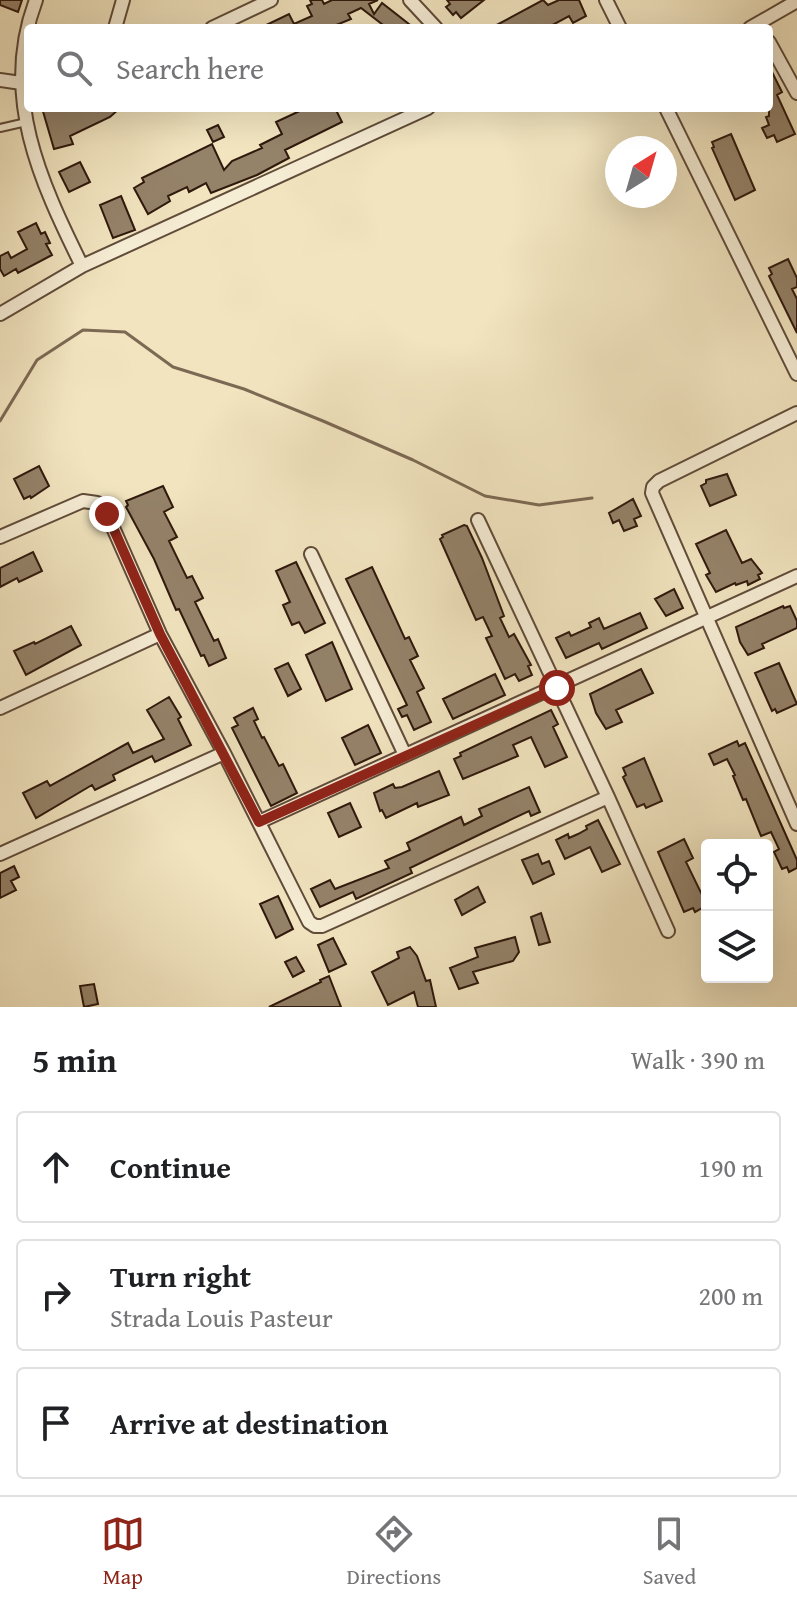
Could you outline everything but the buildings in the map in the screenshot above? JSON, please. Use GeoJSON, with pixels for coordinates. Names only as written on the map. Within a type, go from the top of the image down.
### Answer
{"type":"FeatureCollection","features":[{"type":"Feature","properties":{"kind":"street"},"geometry":{"type":"LineString","coordinates":[[28,24],[36,0]]}},
{"type":"Feature","properties":{"kind":"street"},"geometry":{"type":"LineString","coordinates":[[116,24],[123,0]]}},
{"type":"Feature","properties":{"kind":"street"},"geometry":{"type":"LineString","coordinates":[[220,24],[271,0]]}},
{"type":"Feature","properties":{"kind":"street"},"geometry":{"type":"LineString","coordinates":[[410,0],[432,24]]}},
{"type":"Feature","properties":{"kind":"street"},"geometry":{"type":"LineString","coordinates":[[606,0],[618,24]]}},
{"type":"Feature","properties":{"kind":"street"},"geometry":{"type":"LineString","coordinates":[[760,24],[797,1]]}},
{"type":"Feature","properties":{"kind":"street"},"geometry":{"type":"LineString","coordinates":[[24,36],[21,45],[22,123],[46,192],[82,266]]}},
{"type":"Feature","properties":{"kind":"street"},"geometry":{"type":"LineString","coordinates":[[773,49],[797,93]]}},
{"type":"Feature","properties":{"kind":"street"},"geometry":{"type":"LineString","coordinates":[[0,80],[23,84]]}},
{"type":"Feature","properties":{"kind":"street"},"geometry":{"type":"LineString","coordinates":[[0,314],[82,266],[419,112]]}},
{"type":"Feature","properties":{"kind":"street"},"geometry":{"type":"LineString","coordinates":[[668,112],[797,374]]}},
{"type":"Feature","properties":{"kind":"street"},"geometry":{"type":"LineString","coordinates":[[797,413],[659,481],[652,493],[797,824]]}},
{"type":"Feature","properties":{"kind":"street"},"geometry":{"type":"LineString","coordinates":[[0,537],[83,501],[97,503],[107,514],[160,634],[309,922],[315,926],[322,926],[608,797]]}},
{"type":"Feature","properties":{"kind":"street"},"geometry":{"type":"LineString","coordinates":[[478,520],[668,931]]}},
{"type":"Feature","properties":{"kind":"street"},"geometry":{"type":"LineString","coordinates":[[311,554],[405,755]]}},
{"type":"Feature","properties":{"kind":"street"},"geometry":{"type":"LineString","coordinates":[[259,822],[797,576]]}},
{"type":"Feature","properties":{"kind":"street"},"geometry":{"type":"LineString","coordinates":[[0,708],[160,634]]}},
{"type":"Feature","properties":{"kind":"street"},"geometry":{"type":"LineString","coordinates":[[0,854],[224,753]]}},
{"type":"Feature","properties":{"kind":"lane"},"geometry":{"type":"LineString","coordinates":[[0,128],[22,123]]}},
{"type":"Feature","properties":{"kind":"waterway"},"geometry":{"type":"LineString","coordinates":[[0,421],[37,360],[83,330],[125,332],[173,367],[244,389],[323,421],[413,460],[485,496],[539,505],[592,498]]}},
{"type":"Feature","properties":{"kind":"route"},"geometry":{"type":"LineString","coordinates":[[107,514],[160,634],[259,822],[557,688]]}}]}
